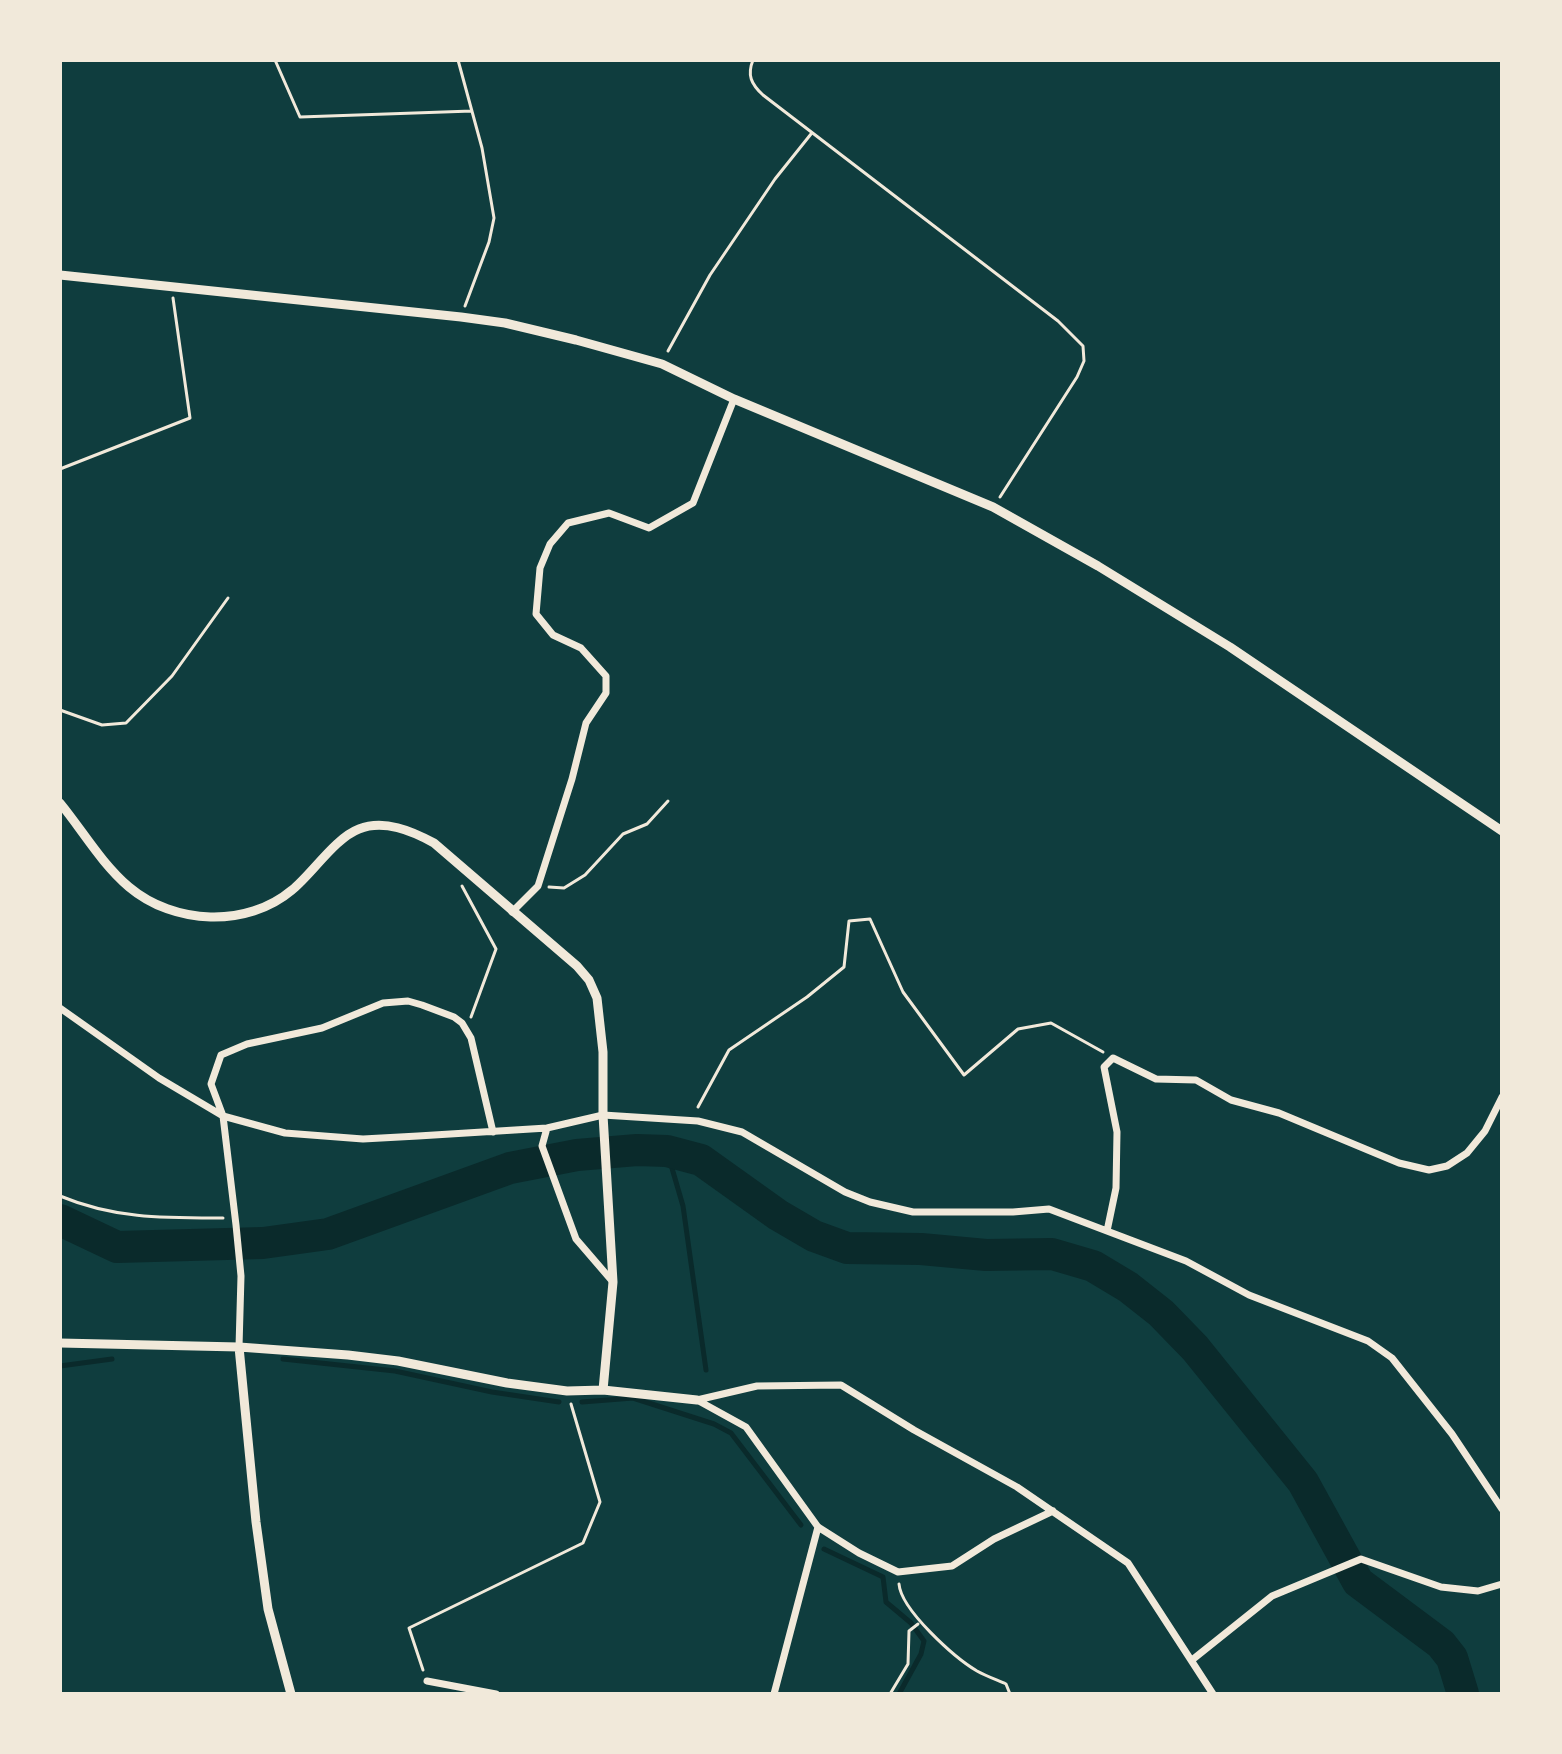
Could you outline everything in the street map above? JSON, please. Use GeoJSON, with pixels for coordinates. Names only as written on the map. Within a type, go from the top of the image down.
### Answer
{"type":"FeatureCollection","features":[{"type":"Feature","properties":{"kind":"street"},"geometry":{"type":"LineString","coordinates":[[60,275],[461,317],[562,336],[662,364],[734,399],[993,507],[1098,566],[1230,647],[1502,831]]}},
{"type":"Feature","properties":{"kind":"street"},"geometry":{"type":"LineString","coordinates":[[512,912],[538,886],[586,723],[606,693],[606,676],[581,648],[553,635],[536,614],[540,568],[550,544],[568,523],[609,513],[649,528],[693,503],[734,399]]}},
{"type":"Feature","properties":{"kind":"street"},"geometry":{"type":"LineString","coordinates":[[60,803],[91,847],[131,889],[176,912],[229,917],[252,914],[292,891],[355,830],[381,825],[414,832],[434,843],[577,966],[589,980],[597,998],[603,1052],[603,1131],[613,1282],[603,1390]]}},
{"type":"Feature","properties":{"kind":"street"},"geometry":{"type":"LineString","coordinates":[[291,1694],[268,1609],[256,1522],[239,1347],[241,1276],[236,1222],[223,1116],[211,1084],[221,1055],[235,1048],[322,1028],[371,1007],[408,1001],[454,1017],[465,1027],[471,1038],[493,1132]]}},
{"type":"Feature","properties":{"kind":"street"},"geometry":{"type":"LineString","coordinates":[[60,1008],[159,1078],[223,1116],[285,1133],[363,1139],[493,1132],[547,1128],[603,1115],[690,1121],[716,1124],[742,1132],[845,1192],[870,1202],[913,1212],[1049,1209],[1186,1261],[1249,1295],[1368,1341],[1392,1358],[1452,1434],[1502,1509]]}},
{"type":"Feature","properties":{"kind":"street"},"geometry":{"type":"LineString","coordinates":[[1107,1231],[1116,1188],[1117,1132],[1104,1067],[1113,1058],[1156,1079],[1196,1080],[1231,1100],[1304,1122],[1399,1163],[1429,1170],[1447,1166],[1467,1153],[1485,1131],[1502,1097]]}},
{"type":"Feature","properties":{"kind":"street"},"geometry":{"type":"LineString","coordinates":[[547,1128],[542,1146],[576,1239],[613,1282]]}},
{"type":"Feature","properties":{"kind":"street"},"geometry":{"type":"LineString","coordinates":[[60,1343],[239,1347],[348,1355],[567,1391],[603,1390],[697,1400],[757,1386],[841,1385],[1017,1487],[1128,1563],[1213,1694]]}},
{"type":"Feature","properties":{"kind":"street"},"geometry":{"type":"LineString","coordinates":[[697,1400],[746,1427],[818,1527],[859,1553],[898,1572],[952,1566],[994,1539],[1053,1511]]}},
{"type":"Feature","properties":{"kind":"street"},"geometry":{"type":"LineString","coordinates":[[774,1694],[818,1527]]}},
{"type":"Feature","properties":{"kind":"street"},"geometry":{"type":"LineString","coordinates":[[1192,1660],[1272,1596],[1361,1559],[1441,1587],[1478,1591],[1502,1584]]}},
{"type":"Feature","properties":{"kind":"street"},"geometry":{"type":"LineString","coordinates":[[427,1681],[496,1694]]}},
{"type":"Feature","properties":{"kind":"path"},"geometry":{"type":"LineString","coordinates":[[275,60],[300,117],[472,111]]}},
{"type":"Feature","properties":{"kind":"path"},"geometry":{"type":"LineString","coordinates":[[458,60],[482,148],[494,218],[489,242],[461,317]]}},
{"type":"Feature","properties":{"kind":"path"},"geometry":{"type":"LineString","coordinates":[[753,60],[749,77],[759,92],[1058,321],[1083,346],[1084,361],[1077,377],[993,507]]}},
{"type":"Feature","properties":{"kind":"path"},"geometry":{"type":"LineString","coordinates":[[662,364],[718,262],[775,179],[811,134]]}},
{"type":"Feature","properties":{"kind":"path"},"geometry":{"type":"LineString","coordinates":[[60,469],[190,418],[172,286]]}},
{"type":"Feature","properties":{"kind":"path"},"geometry":{"type":"LineString","coordinates":[[60,710],[102,725],[126,723],[172,676],[228,598]]}},
{"type":"Feature","properties":{"kind":"path"},"geometry":{"type":"LineString","coordinates":[[538,886],[564,888],[585,875],[623,834],[647,824],[668,801]]}},
{"type":"Feature","properties":{"kind":"path"},"geometry":{"type":"LineString","coordinates":[[459,880],[496,949],[474,1013],[465,1027]]}},
{"type":"Feature","properties":{"kind":"path"},"geometry":{"type":"LineString","coordinates":[[690,1121],[729,1050],[807,997],[844,967],[849,921],[870,919],[903,992],[964,1075],[1018,1029],[1051,1023],[1113,1058]]}},
{"type":"Feature","properties":{"kind":"path"},"geometry":{"type":"LineString","coordinates":[[60,1196],[91,1209],[147,1218],[236,1222]]}},
{"type":"Feature","properties":{"kind":"path"},"geometry":{"type":"LineString","coordinates":[[427,1681],[409,1628],[583,1543],[600,1502],[567,1391]]}},
{"type":"Feature","properties":{"kind":"path"},"geometry":{"type":"LineString","coordinates":[[898,1572],[900,1591],[919,1623],[976,1670],[1006,1684],[1010,1694]]}},
{"type":"Feature","properties":{"kind":"path"},"geometry":{"type":"LineString","coordinates":[[890,1694],[908,1664],[909,1631],[919,1623]]}},
{"type":"Feature","properties":{"kind":"waterway"},"geometry":{"type":"LineString","coordinates":[[667,1151],[683,1206],[706,1370]]}},
{"type":"Feature","properties":{"kind":"waterway"},"geometry":{"type":"LineString","coordinates":[[60,1220],[117,1247],[263,1243],[328,1234],[510,1168],[577,1155],[667,1151],[701,1160],[778,1215],[814,1236],[847,1248],[921,1249],[986,1255],[1052,1254],[1093,1266],[1128,1287],[1161,1313],[1195,1348],[1303,1482],[1358,1582],[1441,1644],[1452,1658],[1463,1694]]}},
{"type":"Feature","properties":{"kind":"waterway"},"geometry":{"type":"LineString","coordinates":[[60,1366],[112,1359]]}},
{"type":"Feature","properties":{"kind":"waterway"},"geometry":{"type":"LineString","coordinates":[[283,1359],[395,1371],[492,1392],[559,1402]]}},
{"type":"Feature","properties":{"kind":"waterway"},"geometry":{"type":"LineString","coordinates":[[582,1402],[633,1398],[714,1424],[731,1433],[801,1525]]}},
{"type":"Feature","properties":{"kind":"waterway"},"geometry":{"type":"LineString","coordinates":[[824,1549],[883,1577],[886,1602],[911,1623],[924,1641],[921,1654],[899,1694]]}}]}
